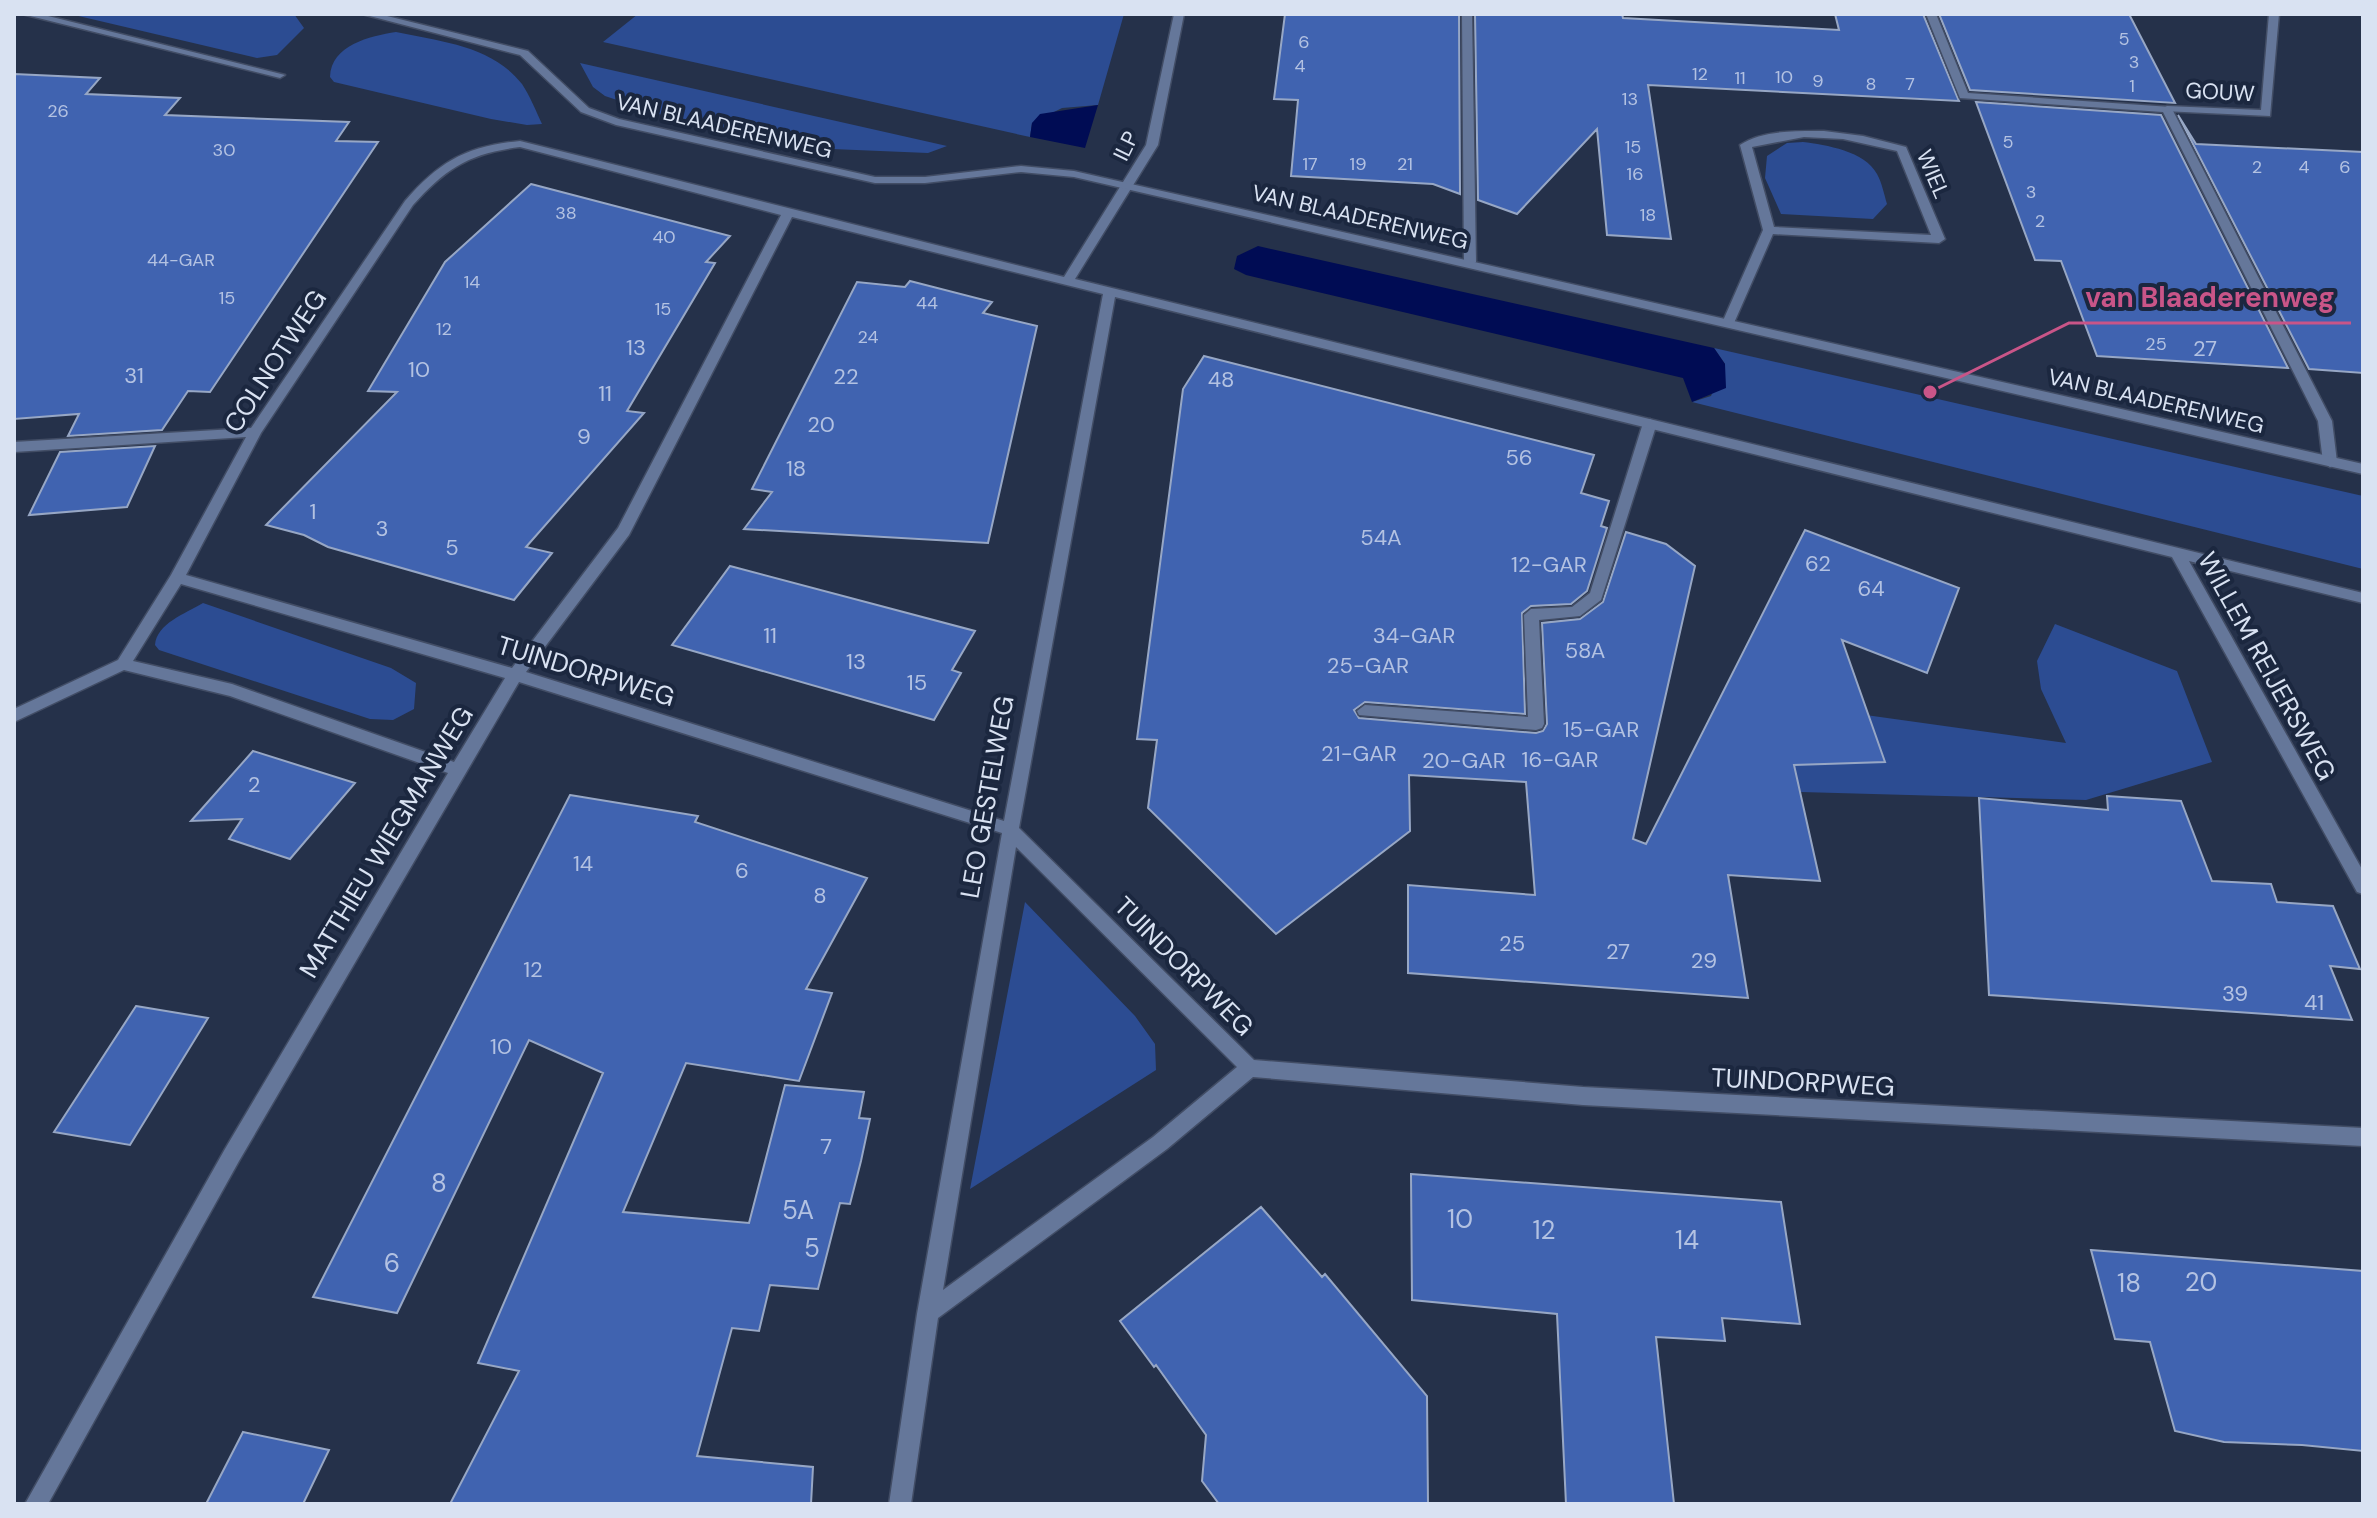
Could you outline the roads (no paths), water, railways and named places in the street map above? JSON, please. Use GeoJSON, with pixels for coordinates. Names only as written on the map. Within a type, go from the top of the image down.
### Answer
{"type":"FeatureCollection","features":[{"type":"Feature","properties":{"kind":"street"},"geometry":{"type":"LineString","coordinates":[[27,14],[280,75]]}},
{"type":"Feature","properties":{"kind":"street","name":"VAN BLAADERENWEG"},"geometry":{"type":"LineString","coordinates":[[367,14],[524,53],[574,101],[598,117],[768,157],[875,180],[925,180],[1021,169],[1065,172],[1470,262],[2363,469]]}},
{"type":"Feature","properties":{"kind":"street","name":"ILP"},"geometry":{"type":"LineString","coordinates":[[1068,280],[1152,145],[1179,14]]}},
{"type":"Feature","properties":{"kind":"street"},"geometry":{"type":"LineString","coordinates":[[1467,14],[1470,262]]}},
{"type":"Feature","properties":{"kind":"street"},"geometry":{"type":"LineString","coordinates":[[1931,14],[1964,96],[2167,109],[2325,421],[2330,462]]}},
{"type":"Feature","properties":{"kind":"street","name":"GOUW"},"geometry":{"type":"LineString","coordinates":[[2167,109],[2266,114],[2274,14]]}},
{"type":"Feature","properties":{"kind":"street","name":"WIEL"},"geometry":{"type":"LineString","coordinates":[[1816,134],[1869,139],[1902,149],[1939,239],[1923,238],[1769,230],[1746,145],[1775,135],[1816,134]]}},
{"type":"Feature","properties":{"kind":"street","name":"COLNOTWEG"},"geometry":{"type":"LineString","coordinates":[[123,664],[177,578],[255,432],[409,203],[434,174],[460,156],[477,150],[520,144],[788,213]]}},
{"type":"Feature","properties":{"kind":"street"},"geometry":{"type":"LineString","coordinates":[[788,213],[2363,598]]}},
{"type":"Feature","properties":{"kind":"street","name":"MATTHIEU WIEGMANWEG"},"geometry":{"type":"LineString","coordinates":[[36,1504],[232,1155],[515,675],[624,531],[788,213]]}},
{"type":"Feature","properties":{"kind":"street"},"geometry":{"type":"LineString","coordinates":[[1728,323],[1769,230]]}},
{"type":"Feature","properties":{"kind":"street","name":"LEO GESTELWEG"},"geometry":{"type":"LineString","coordinates":[[900,1504],[927,1314],[1009,829],[1110,290]]}},
{"type":"Feature","properties":{"kind":"street"},"geometry":{"type":"LineString","coordinates":[[1365,711],[1536,724],[1531,615],[1575,612],[1596,596],[1650,423]]}},
{"type":"Feature","properties":{"kind":"street"},"geometry":{"type":"LineString","coordinates":[[14,447],[255,432]]}},
{"type":"Feature","properties":{"kind":"street","name":"WILLEM REIJERSWEG"},"geometry":{"type":"LineString","coordinates":[[2177,552],[2363,887]]}},
{"type":"Feature","properties":{"kind":"street","name":"TUINDORPWEG"},"geometry":{"type":"LineString","coordinates":[[177,578],[515,675],[1009,829],[1250,1068],[1583,1096],[2363,1137]]}},
{"type":"Feature","properties":{"kind":"street"},"geometry":{"type":"LineString","coordinates":[[14,716],[123,664],[232,690],[458,770]]}},
{"type":"Feature","properties":{"kind":"street"},"geometry":{"type":"LineString","coordinates":[[927,1314],[1160,1143],[1250,1068]]}},
{"type":"Feature","properties":{"kind":"place","name":"van Blaaderenweg"},"geometry":{"type":"Point","coordinates":[1930,392]}}]}
